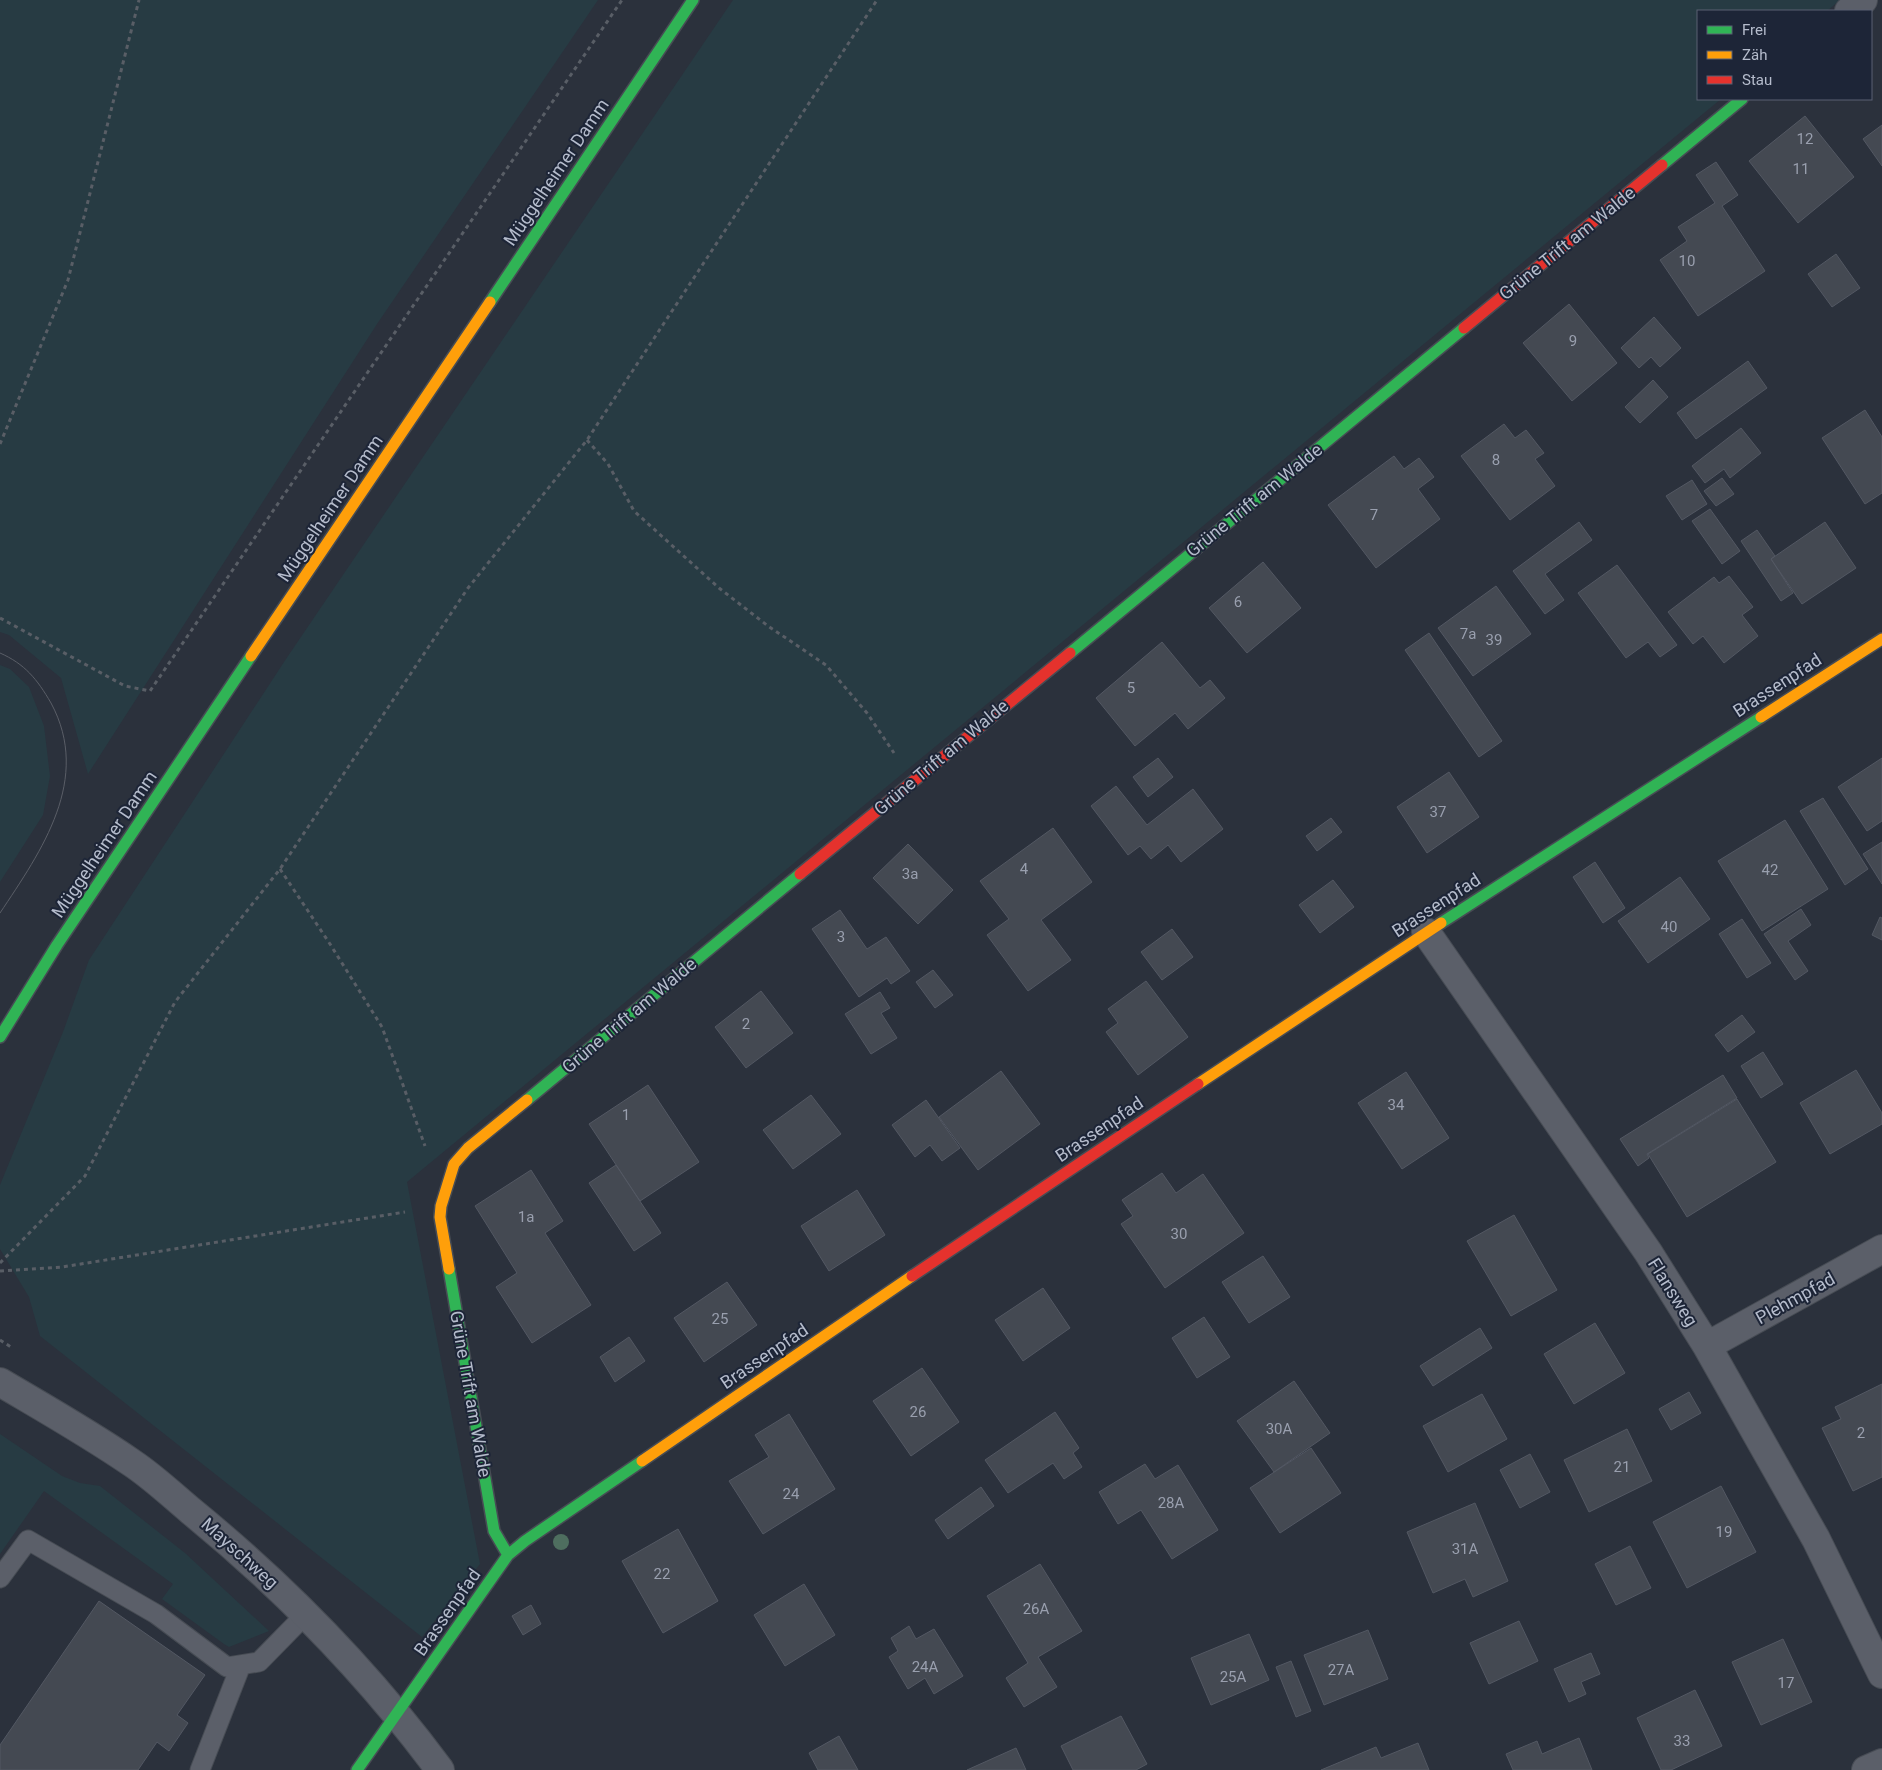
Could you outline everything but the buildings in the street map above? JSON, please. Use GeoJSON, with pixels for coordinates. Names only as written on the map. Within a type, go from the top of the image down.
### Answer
{"type":"FeatureCollection","features":[{"type":"Feature","properties":{"kind":"street","name":"Müggelheimer Damm"},"geometry":{"type":"LineString","coordinates":[[0,1037],[56,945],[693,0]]}},
{"type":"Feature","properties":{"kind":"street"},"geometry":{"type":"LineString","coordinates":[[1850,10],[1862,0]]}},
{"type":"Feature","properties":{"kind":"street","name":"Grüne Trift am Walde"},"geometry":{"type":"LineString","coordinates":[[508,1555],[494,1531],[440,1217],[441,1206],[454,1164],[468,1148],[913,780],[1741,100]]}},
{"type":"Feature","properties":{"kind":"street","name":"Brassenpfad"},"geometry":{"type":"LineString","coordinates":[[357,1770],[508,1555],[525,1540],[988,1224],[1426,932],[1882,638]]}},
{"type":"Feature","properties":{"kind":"street","name":"Flansweg"},"geometry":{"type":"LineString","coordinates":[[1426,932],[1648,1252],[1707,1346],[1816,1539],[1882,1674]]}},
{"type":"Feature","properties":{"kind":"street","name":"Plehmpfad"},"geometry":{"type":"LineString","coordinates":[[1707,1346],[1882,1249]]}},
{"type":"Feature","properties":{"kind":"street","name":"Mayschweg"},"geometry":{"type":"LineString","coordinates":[[0,1382],[88,1434],[134,1464],[214,1529],[306,1614],[347,1657],[440,1770]]}},
{"type":"Feature","properties":{"kind":"street"},"geometry":{"type":"LineString","coordinates":[[1866,1770],[1882,1764]]}},
{"type":"Feature","properties":{"kind":"lane"},"geometry":{"type":"LineString","coordinates":[[0,1578],[28,1540],[156,1614],[227,1667],[259,1662],[306,1614]]}},
{"type":"Feature","properties":{"kind":"lane"},"geometry":{"type":"LineString","coordinates":[[200,1770],[241,1665]]}},
{"type":"Feature","properties":{"kind":"path"},"geometry":{"type":"LineString","coordinates":[[0,444],[68,280],[138,0]]}},
{"type":"Feature","properties":{"kind":"path"},"geometry":{"type":"LineString","coordinates":[[0,618],[125,686],[150,691],[622,0]]}},
{"type":"Feature","properties":{"kind":"path"},"geometry":{"type":"LineString","coordinates":[[0,1263],[85,1176],[175,1002],[280,869],[468,588],[588,440],[877,0]]}},
{"type":"Feature","properties":{"kind":"path"},"geometry":{"type":"LineString","coordinates":[[588,440],[608,464],[634,511],[719,588],[768,626],[826,665],[868,713],[913,780]]}},
{"type":"Feature","properties":{"kind":"path"},"geometry":{"type":"LineString","coordinates":[[280,869],[382,1027],[426,1150]]}},
{"type":"Feature","properties":{"kind":"path"},"geometry":{"type":"LineString","coordinates":[[0,1271],[62,1267],[441,1206]]}},
{"type":"Feature","properties":{"kind":"shaded area"},"geometry":{"type":"Polygon","coordinates":[[[0,0],[598,0],[377,324],[88,774],[61,678],[9,635],[0,632],[0,0]]]}},
{"type":"Feature","properties":{"kind":"shaded area"},"geometry":{"type":"Polygon","coordinates":[[[733,0],[1840,0],[1828,10],[1697,10],[1697,100],[1720,100],[407,1182],[480,1564],[422,1637],[40,1336],[29,1297],[0,1249],[0,1185],[63,1032],[89,960],[286,659],[733,0]]]}},
{"type":"Feature","properties":{"kind":"shaded area"},"geometry":{"type":"Polygon","coordinates":[[[0,665],[10,669],[29,687],[44,726],[50,776],[43,815],[0,882],[0,665]]]}},
{"type":"Feature","properties":{"kind":"shaded area"},"geometry":{"type":"Polygon","coordinates":[[[0,1434],[62,1476],[80,1483],[100,1486],[185,1553],[269,1631],[229,1647],[224,1644],[162,1599],[173,1584],[44,1491],[0,1554],[0,1434]]]}},
{"type":"Feature","properties":{"kind":"tram line"},"geometry":{"type":"LineString","coordinates":[[0,653],[17,662],[30,673],[46,694],[62,731],[66,759],[64,786],[57,813],[31,864],[0,913]]}},
{"type":"Feature","properties":{"kind":"traffic: fast"},"geometry":{"type":"LineString","coordinates":[[490,302],[693,0]]}},
{"type":"Feature","properties":{"kind":"traffic: fast"},"geometry":{"type":"LineString","coordinates":[[1662,165],[1741,100]]}},
{"type":"Feature","properties":{"kind":"traffic: fast"},"geometry":{"type":"LineString","coordinates":[[1070,653],[1464,328]]}},
{"type":"Feature","properties":{"kind":"traffic: fast"},"geometry":{"type":"LineString","coordinates":[[0,1037],[57,945],[251,656]]}},
{"type":"Feature","properties":{"kind":"traffic: fast"},"geometry":{"type":"LineString","coordinates":[[1441,923],[1761,717]]}},
{"type":"Feature","properties":{"kind":"traffic: fast"},"geometry":{"type":"LineString","coordinates":[[527,1100],[800,874]]}},
{"type":"Feature","properties":{"kind":"traffic: fast"},"geometry":{"type":"LineString","coordinates":[[449,1269],[494,1531],[508,1555]]}},
{"type":"Feature","properties":{"kind":"traffic: fast"},"geometry":{"type":"LineString","coordinates":[[357,1770],[508,1555],[525,1541],[642,1461]]}},
{"type":"Feature","properties":{"kind":"traffic: slow"},"geometry":{"type":"LineString","coordinates":[[251,656],[490,302]]}},
{"type":"Feature","properties":{"kind":"traffic: slow"},"geometry":{"type":"LineString","coordinates":[[1761,717],[1882,639]]}},
{"type":"Feature","properties":{"kind":"traffic: slow"},"geometry":{"type":"LineString","coordinates":[[1198,1084],[1441,923]]}},
{"type":"Feature","properties":{"kind":"traffic: slow"},"geometry":{"type":"LineString","coordinates":[[449,1269],[440,1217],[441,1206],[454,1164],[468,1148],[527,1100]]}},
{"type":"Feature","properties":{"kind":"traffic: slow"},"geometry":{"type":"LineString","coordinates":[[642,1461],[912,1276]]}},
{"type":"Feature","properties":{"kind":"traffic: jam"},"geometry":{"type":"LineString","coordinates":[[1464,328],[1662,165]]}},
{"type":"Feature","properties":{"kind":"traffic: jam"},"geometry":{"type":"LineString","coordinates":[[800,874],[1070,653]]}},
{"type":"Feature","properties":{"kind":"traffic: jam"},"geometry":{"type":"LineString","coordinates":[[912,1276],[1198,1084]]}}]}
